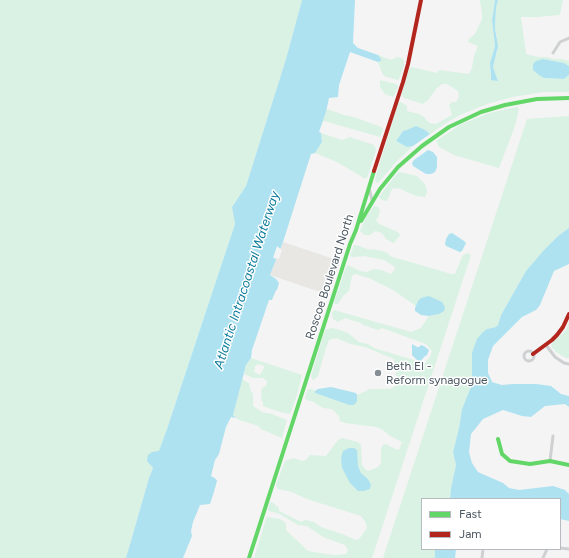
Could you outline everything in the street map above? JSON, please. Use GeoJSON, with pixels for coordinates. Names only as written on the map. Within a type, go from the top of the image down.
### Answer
{"type":"FeatureCollection","features":[{"type":"Feature","properties":{"kind":"street","name":"Roscoe Boulevard North"},"geometry":{"type":"LineString","coordinates":[[249,558],[356,230],[408,64],[421,0]]}},
{"type":"Feature","properties":{"kind":"street"},"geometry":{"type":"LineString","coordinates":[[553,53],[560,42],[569,38]]}},
{"type":"Feature","properties":{"kind":"street"},"geometry":{"type":"LineString","coordinates":[[356,230],[372,200],[393,173],[413,152],[438,134],[481,112],[537,99],[569,98]]}},
{"type":"Feature","properties":{"kind":"street"},"geometry":{"type":"LineString","coordinates":[[369,185],[372,200]]}},
{"type":"Feature","properties":{"kind":"street"},"geometry":{"type":"LineString","coordinates":[[533,354],[557,335],[563,327],[569,314]]}},
{"type":"Feature","properties":{"kind":"street"},"geometry":{"type":"LineString","coordinates":[[546,345],[555,357],[564,363],[569,364]]}},
{"type":"Feature","properties":{"kind":"street"},"geometry":{"type":"LineString","coordinates":[[550,461],[553,436]]}},
{"type":"Feature","properties":{"kind":"street"},"geometry":{"type":"LineString","coordinates":[[498,439],[502,454],[510,461],[530,464],[550,461],[569,465]]}},
{"type":"Feature","properties":{"kind":"shaded area"},"geometry":{"type":"Polygon","coordinates":[[[283,242],[340,261],[329,295],[270,275],[283,242]]]}},
{"type":"Feature","properties":{"kind":"green space"},"geometry":{"type":"Polygon","coordinates":[[[0,0],[302,0],[286,59],[246,186],[232,207],[235,224],[167,429],[159,452],[147,461],[153,468],[126,558],[0,558],[0,0]]]}},
{"type":"Feature","properties":{"kind":"green space"},"geometry":{"type":"Polygon","coordinates":[[[480,0],[495,0],[492,20],[495,46],[490,63],[491,75],[498,81],[493,67],[497,52],[497,37],[495,28],[498,0],[563,0],[560,15],[521,17],[526,54],[569,61],[569,66],[564,63],[543,59],[544,78],[564,79],[569,75],[569,92],[543,92],[513,97],[490,103],[462,114],[430,134],[425,130],[403,131],[396,141],[407,147],[413,146],[397,161],[378,183],[375,182],[398,103],[401,102],[407,106],[407,111],[419,114],[429,123],[436,124],[452,115],[449,105],[452,102],[456,102],[459,97],[458,91],[447,84],[442,84],[436,89],[423,104],[404,98],[402,93],[409,69],[411,67],[437,73],[439,70],[469,74],[478,46],[468,42],[469,39],[475,34],[482,19],[480,0]]]}},
{"type":"Feature","properties":{"kind":"green space"},"geometry":{"type":"Polygon","coordinates":[[[378,55],[391,60],[397,57],[402,58],[404,61],[404,66],[398,80],[383,75],[378,62],[381,61],[378,55]]]}},
{"type":"Feature","properties":{"kind":"green space"},"geometry":{"type":"Polygon","coordinates":[[[380,80],[396,84],[398,86],[393,97],[385,94],[380,87],[380,80]]]}},
{"type":"Feature","properties":{"kind":"green space"},"geometry":{"type":"Polygon","coordinates":[[[517,107],[519,109],[515,126],[499,168],[454,155],[439,147],[436,141],[460,125],[489,113],[517,107]]]}},
{"type":"Feature","properties":{"kind":"green space"},"geometry":{"type":"Polygon","coordinates":[[[327,109],[381,127],[383,129],[380,137],[324,121],[322,122],[327,109]]]}},
{"type":"Feature","properties":{"kind":"green space"},"geometry":{"type":"Polygon","coordinates":[[[569,116],[569,228],[558,236],[526,271],[501,315],[498,325],[487,329],[472,376],[471,387],[462,409],[453,452],[456,465],[450,498],[421,498],[421,550],[435,550],[435,558],[383,558],[527,119],[569,116]]]}},
{"type":"Feature","properties":{"kind":"green space"},"geometry":{"type":"Polygon","coordinates":[[[321,133],[342,140],[350,137],[374,145],[376,150],[367,178],[364,178],[337,162],[315,153],[322,142],[321,133]]]}},
{"type":"Feature","properties":{"kind":"green space"},"geometry":{"type":"Polygon","coordinates":[[[399,172],[417,176],[425,184],[427,192],[425,197],[416,196],[398,188],[392,189],[387,201],[382,200],[379,197],[399,172]]]}},
{"type":"Feature","properties":{"kind":"green space"},"geometry":{"type":"Polygon","coordinates":[[[374,206],[378,207],[380,210],[376,221],[379,224],[398,232],[400,235],[395,242],[393,243],[386,239],[382,233],[375,231],[370,235],[365,235],[360,231],[366,217],[374,206]]]}},
{"type":"Feature","properties":{"kind":"green space"},"geometry":{"type":"Polygon","coordinates":[[[354,245],[356,245],[370,250],[373,249],[386,252],[392,257],[455,274],[463,255],[468,253],[471,255],[372,558],[254,558],[267,517],[280,519],[285,522],[286,530],[308,551],[333,555],[346,554],[348,550],[345,545],[323,537],[307,526],[298,525],[280,514],[269,511],[268,509],[270,502],[279,508],[279,511],[301,522],[305,520],[314,522],[321,527],[356,540],[360,538],[367,528],[366,523],[361,516],[307,499],[292,492],[278,489],[276,485],[285,461],[294,458],[302,461],[306,460],[310,455],[326,456],[338,440],[342,438],[358,442],[361,445],[362,465],[367,471],[378,467],[381,463],[381,448],[384,444],[399,450],[402,442],[376,427],[340,421],[339,416],[332,409],[323,408],[312,401],[305,399],[307,390],[311,389],[315,391],[315,393],[349,405],[357,401],[357,395],[370,389],[390,389],[397,385],[398,379],[394,359],[365,347],[351,344],[336,338],[329,340],[318,376],[314,380],[312,379],[311,376],[325,330],[331,328],[337,329],[348,333],[359,342],[368,344],[374,348],[425,363],[430,357],[432,351],[426,344],[382,328],[378,330],[345,318],[338,322],[333,319],[332,313],[334,310],[411,332],[421,328],[429,316],[439,314],[418,301],[416,306],[393,290],[369,278],[355,274],[352,276],[349,291],[343,296],[338,304],[335,304],[334,302],[348,265],[360,271],[367,272],[374,269],[391,274],[395,269],[395,267],[384,260],[364,256],[350,256],[354,245]],[[357,459],[342,468],[368,479],[361,473],[357,459]]]}},
{"type":"Feature","properties":{"kind":"green space"},"geometry":{"type":"Polygon","coordinates":[[[569,322],[569,358],[566,358],[556,352],[551,346],[552,343],[566,330],[569,322]]]}},
{"type":"Feature","properties":{"kind":"green space"},"geometry":{"type":"Polygon","coordinates":[[[251,358],[302,375],[290,414],[263,406],[261,393],[262,388],[266,386],[267,381],[263,378],[253,378],[244,374],[246,365],[251,358]],[[258,364],[255,366],[254,372],[260,375],[264,366],[258,364]]]}},
{"type":"Feature","properties":{"kind":"green space"},"geometry":{"type":"Polygon","coordinates":[[[242,379],[249,383],[253,394],[253,406],[262,412],[287,420],[282,438],[261,429],[259,426],[239,420],[233,415],[242,379]]]}},
{"type":"Feature","properties":{"kind":"water","name":"Atlantic Intracoastal Waterway"},"geometry":{"type":"Polygon","coordinates":[[[302,0],[355,0],[353,43],[358,48],[378,55],[381,61],[378,62],[350,52],[339,85],[338,97],[329,98],[319,132],[321,133],[322,142],[315,153],[311,154],[283,242],[270,275],[279,283],[277,290],[272,300],[269,300],[252,350],[251,358],[246,365],[233,415],[236,418],[231,417],[226,427],[219,454],[215,460],[211,476],[217,481],[213,495],[210,504],[200,505],[193,522],[191,531],[192,536],[183,558],[126,558],[153,468],[147,461],[148,455],[152,452],[159,451],[167,429],[235,224],[232,207],[246,186],[286,59],[302,0]]]}},
{"type":"Feature","properties":{"kind":"water"},"geometry":{"type":"Polygon","coordinates":[[[495,0],[498,0],[495,28],[498,46],[493,67],[498,81],[491,80],[490,63],[495,46],[492,20],[495,0]]]}},
{"type":"Feature","properties":{"kind":"water"},"geometry":{"type":"Polygon","coordinates":[[[543,59],[564,63],[569,66],[569,75],[564,79],[544,78],[539,75],[533,70],[533,64],[536,61],[543,59]]]}},
{"type":"Feature","properties":{"kind":"water"},"geometry":{"type":"Polygon","coordinates":[[[416,126],[430,134],[413,146],[407,147],[396,141],[403,131],[416,126]]]}},
{"type":"Feature","properties":{"kind":"water"},"geometry":{"type":"Polygon","coordinates":[[[428,150],[433,152],[437,157],[437,167],[435,172],[431,174],[426,174],[413,166],[412,163],[428,150]]]}},
{"type":"Feature","properties":{"kind":"water"},"geometry":{"type":"Polygon","coordinates":[[[569,228],[569,264],[554,271],[540,305],[536,310],[522,317],[493,346],[488,360],[488,373],[492,382],[502,385],[536,384],[551,386],[561,394],[569,396],[569,407],[565,404],[545,406],[531,417],[522,416],[503,410],[483,419],[471,434],[469,452],[472,463],[478,472],[503,483],[509,488],[519,490],[553,486],[565,490],[569,494],[569,521],[561,519],[561,498],[450,498],[456,465],[453,452],[462,409],[471,387],[472,353],[477,339],[487,329],[498,325],[501,315],[526,271],[558,236],[569,228]]]}},
{"type":"Feature","properties":{"kind":"water"},"geometry":{"type":"Polygon","coordinates":[[[452,233],[466,243],[460,252],[446,246],[445,244],[449,234],[452,233]]]}},
{"type":"Feature","properties":{"kind":"water"},"geometry":{"type":"Polygon","coordinates":[[[429,296],[442,302],[445,307],[444,311],[439,314],[429,316],[421,315],[415,311],[418,301],[421,298],[429,296]]]}},
{"type":"Feature","properties":{"kind":"water"},"geometry":{"type":"Polygon","coordinates":[[[412,344],[417,347],[421,345],[424,346],[429,350],[427,355],[421,361],[417,360],[412,355],[412,344]]]}},
{"type":"Feature","properties":{"kind":"water"},"geometry":{"type":"Polygon","coordinates":[[[331,387],[356,393],[357,401],[353,405],[349,405],[315,393],[318,389],[331,387]]]}},
{"type":"Feature","properties":{"kind":"water"},"geometry":{"type":"Polygon","coordinates":[[[349,448],[354,448],[357,450],[358,466],[361,473],[368,479],[371,485],[370,489],[358,491],[350,483],[342,468],[341,458],[343,451],[349,448]]]}},
{"type":"Feature","properties":{"kind":"water"},"geometry":{"type":"Polygon","coordinates":[[[435,550],[456,550],[455,558],[435,558],[435,550]]]}},
{"type":"Feature","properties":{"kind":"pier"},"geometry":{"type":"Polygon","coordinates":[[[277,246],[282,250],[279,259],[273,258],[277,246]]]}},
{"type":"Feature","properties":{"kind":"traffic: fast"},"geometry":{"type":"LineString","coordinates":[[361,221],[380,189],[398,167],[422,146],[449,127],[481,112],[505,105],[537,99],[569,98]]}},
{"type":"Feature","properties":{"kind":"traffic: fast"},"geometry":{"type":"LineString","coordinates":[[249,558],[374,171]]}},
{"type":"Feature","properties":{"kind":"traffic: fast"},"geometry":{"type":"LineString","coordinates":[[498,439],[502,454],[510,461],[530,464],[550,461],[569,465]]}},
{"type":"Feature","properties":{"kind":"traffic: jam"},"geometry":{"type":"LineString","coordinates":[[374,171],[408,64],[421,0]]}},
{"type":"Feature","properties":{"kind":"traffic: jam"},"geometry":{"type":"LineString","coordinates":[[533,354],[557,335],[563,327],[569,314]]}},
{"type":"Feature","properties":{"kind":"place","name":"Beth El - Reform synagogue"},"geometry":{"type":"Point","coordinates":[378,373]}}]}
